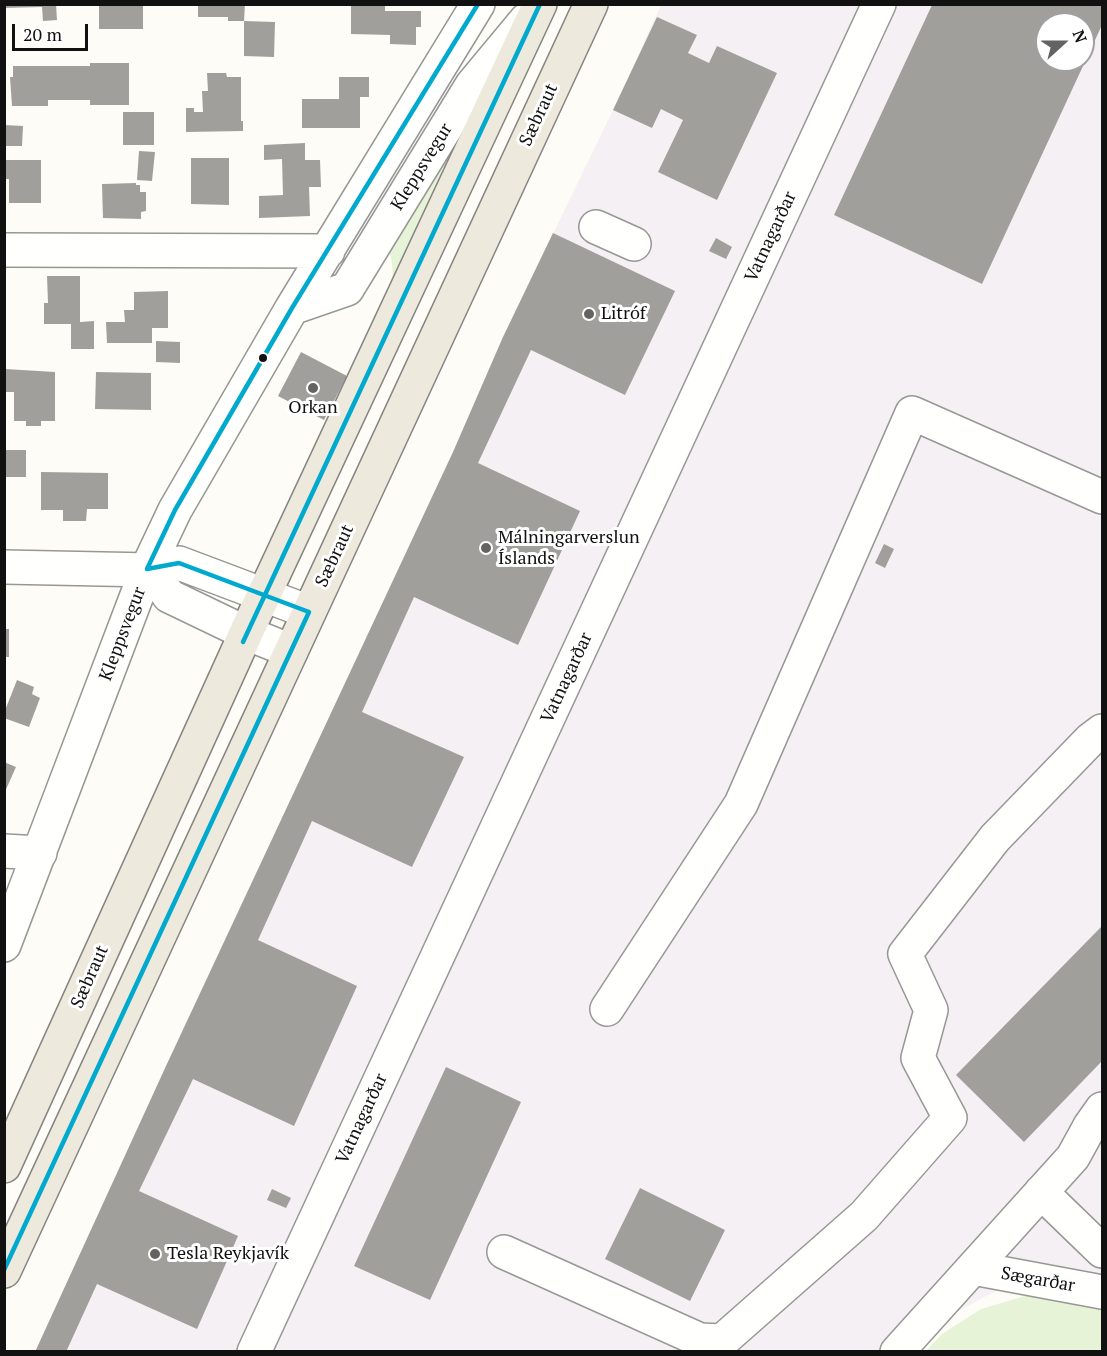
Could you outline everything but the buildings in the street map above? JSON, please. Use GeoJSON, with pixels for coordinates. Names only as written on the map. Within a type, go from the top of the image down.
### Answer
{"type":"FeatureCollection","features":[{"type":"Feature","properties":{"kind":"main road","name":"Sæbraut"},"geometry":{"type":"LineString","coordinates":[[4,1166],[246,633],[540,4]]}},
{"type":"Feature","properties":{"kind":"main road","name":"Sæbraut"},"geometry":{"type":"LineString","coordinates":[[4,1271],[591,4]]}},
{"type":"Feature","properties":{"kind":"street","name":"Kleppsvegur"},"geometry":{"type":"LineString","coordinates":[[4,945],[149,569],[176,510],[292,308],[478,4]]}},
{"type":"Feature","properties":{"kind":"street","name":"Kleppsvegur"},"geometry":{"type":"LineString","coordinates":[[292,308],[348,289],[472,85],[540,4]]}},
{"type":"Feature","properties":{"kind":"street","name":"Vatnagarðar"},"geometry":{"type":"LineString","coordinates":[[254,1352],[879,4]]}},
{"type":"Feature","properties":{"kind":"street"},"geometry":{"type":"LineString","coordinates":[[596,227],[634,244]]}},
{"type":"Feature","properties":{"kind":"street"},"geometry":{"type":"LineString","coordinates":[[4,250],[328,251]]}},
{"type":"Feature","properties":{"kind":"street"},"geometry":{"type":"LineString","coordinates":[[607,1009],[741,804],[912,413],[1102,497]]}},
{"type":"Feature","properties":{"kind":"street"},"geometry":{"type":"LineString","coordinates":[[4,567],[149,569],[179,563],[309,612]]}},
{"type":"Feature","properties":{"kind":"street"},"geometry":{"type":"LineString","coordinates":[[149,569],[169,596],[246,633],[291,651]]}},
{"type":"Feature","properties":{"kind":"street"},"geometry":{"type":"LineString","coordinates":[[504,1252],[700,1340],[722,1341],[864,1216],[950,1118],[918,1058],[931,1010],[904,954],[995,838],[1090,740],[1102,731]]}},
{"type":"Feature","properties":{"kind":"street"},"geometry":{"type":"LineString","coordinates":[[4,851],[40,853]]}},
{"type":"Feature","properties":{"kind":"street","name":"Sægarðar"},"geometry":{"type":"LineString","coordinates":[[897,1352],[1073,1157],[1102,1109]]}},
{"type":"Feature","properties":{"kind":"street","name":"Sægarðar"},"geometry":{"type":"LineString","coordinates":[[1073,1157],[1102,1139]]}},
{"type":"Feature","properties":{"kind":"street"},"geometry":{"type":"LineString","coordinates":[[1041,1192],[1102,1251]]}},
{"type":"Feature","properties":{"kind":"street","name":"Sægarðar"},"geometry":{"type":"LineString","coordinates":[[973,1268],[1102,1292]]}},
{"type":"Feature","properties":{"kind":"shaded area"},"geometry":{"type":"Polygon","coordinates":[[[661,5],[1102,5],[1102,1311],[1005,1286],[947,1317],[913,1352],[35,1352],[453,452],[503,337],[661,5]]]}},
{"type":"Feature","properties":{"kind":"green space"},"geometry":{"type":"Polygon","coordinates":[[[469,122],[392,284],[391,257],[388,248],[469,122]]]}},
{"type":"Feature","properties":{"kind":"green space"},"geometry":{"type":"Polygon","coordinates":[[[1025,1296],[1072,1297],[1102,1307],[1102,1351],[925,1352],[942,1334],[981,1309],[1025,1296]]]}},
{"type":"Feature","properties":{"kind":"transit line"},"geometry":{"type":"LineString","coordinates":[[4,1270],[309,612],[179,563],[147,569],[175,510],[292,308],[478,4]]}},
{"type":"Feature","properties":{"kind":"transit line"},"geometry":{"type":"LineString","coordinates":[[243,642],[540,4]]}},
{"type":"Feature","properties":{"kind":"place","name":"Litróf"},"geometry":{"type":"Point","coordinates":[589,314]}},
{"type":"Feature","properties":{"kind":"place","name":"Orkan"},"geometry":{"type":"Point","coordinates":[313,388]}},
{"type":"Feature","properties":{"kind":"place","name":"Málningarverslun Íslands"},"geometry":{"type":"Point","coordinates":[486,548]}},
{"type":"Feature","properties":{"kind":"place","name":"Tesla Reykjavík"},"geometry":{"type":"Point","coordinates":[155,1254]}}]}
